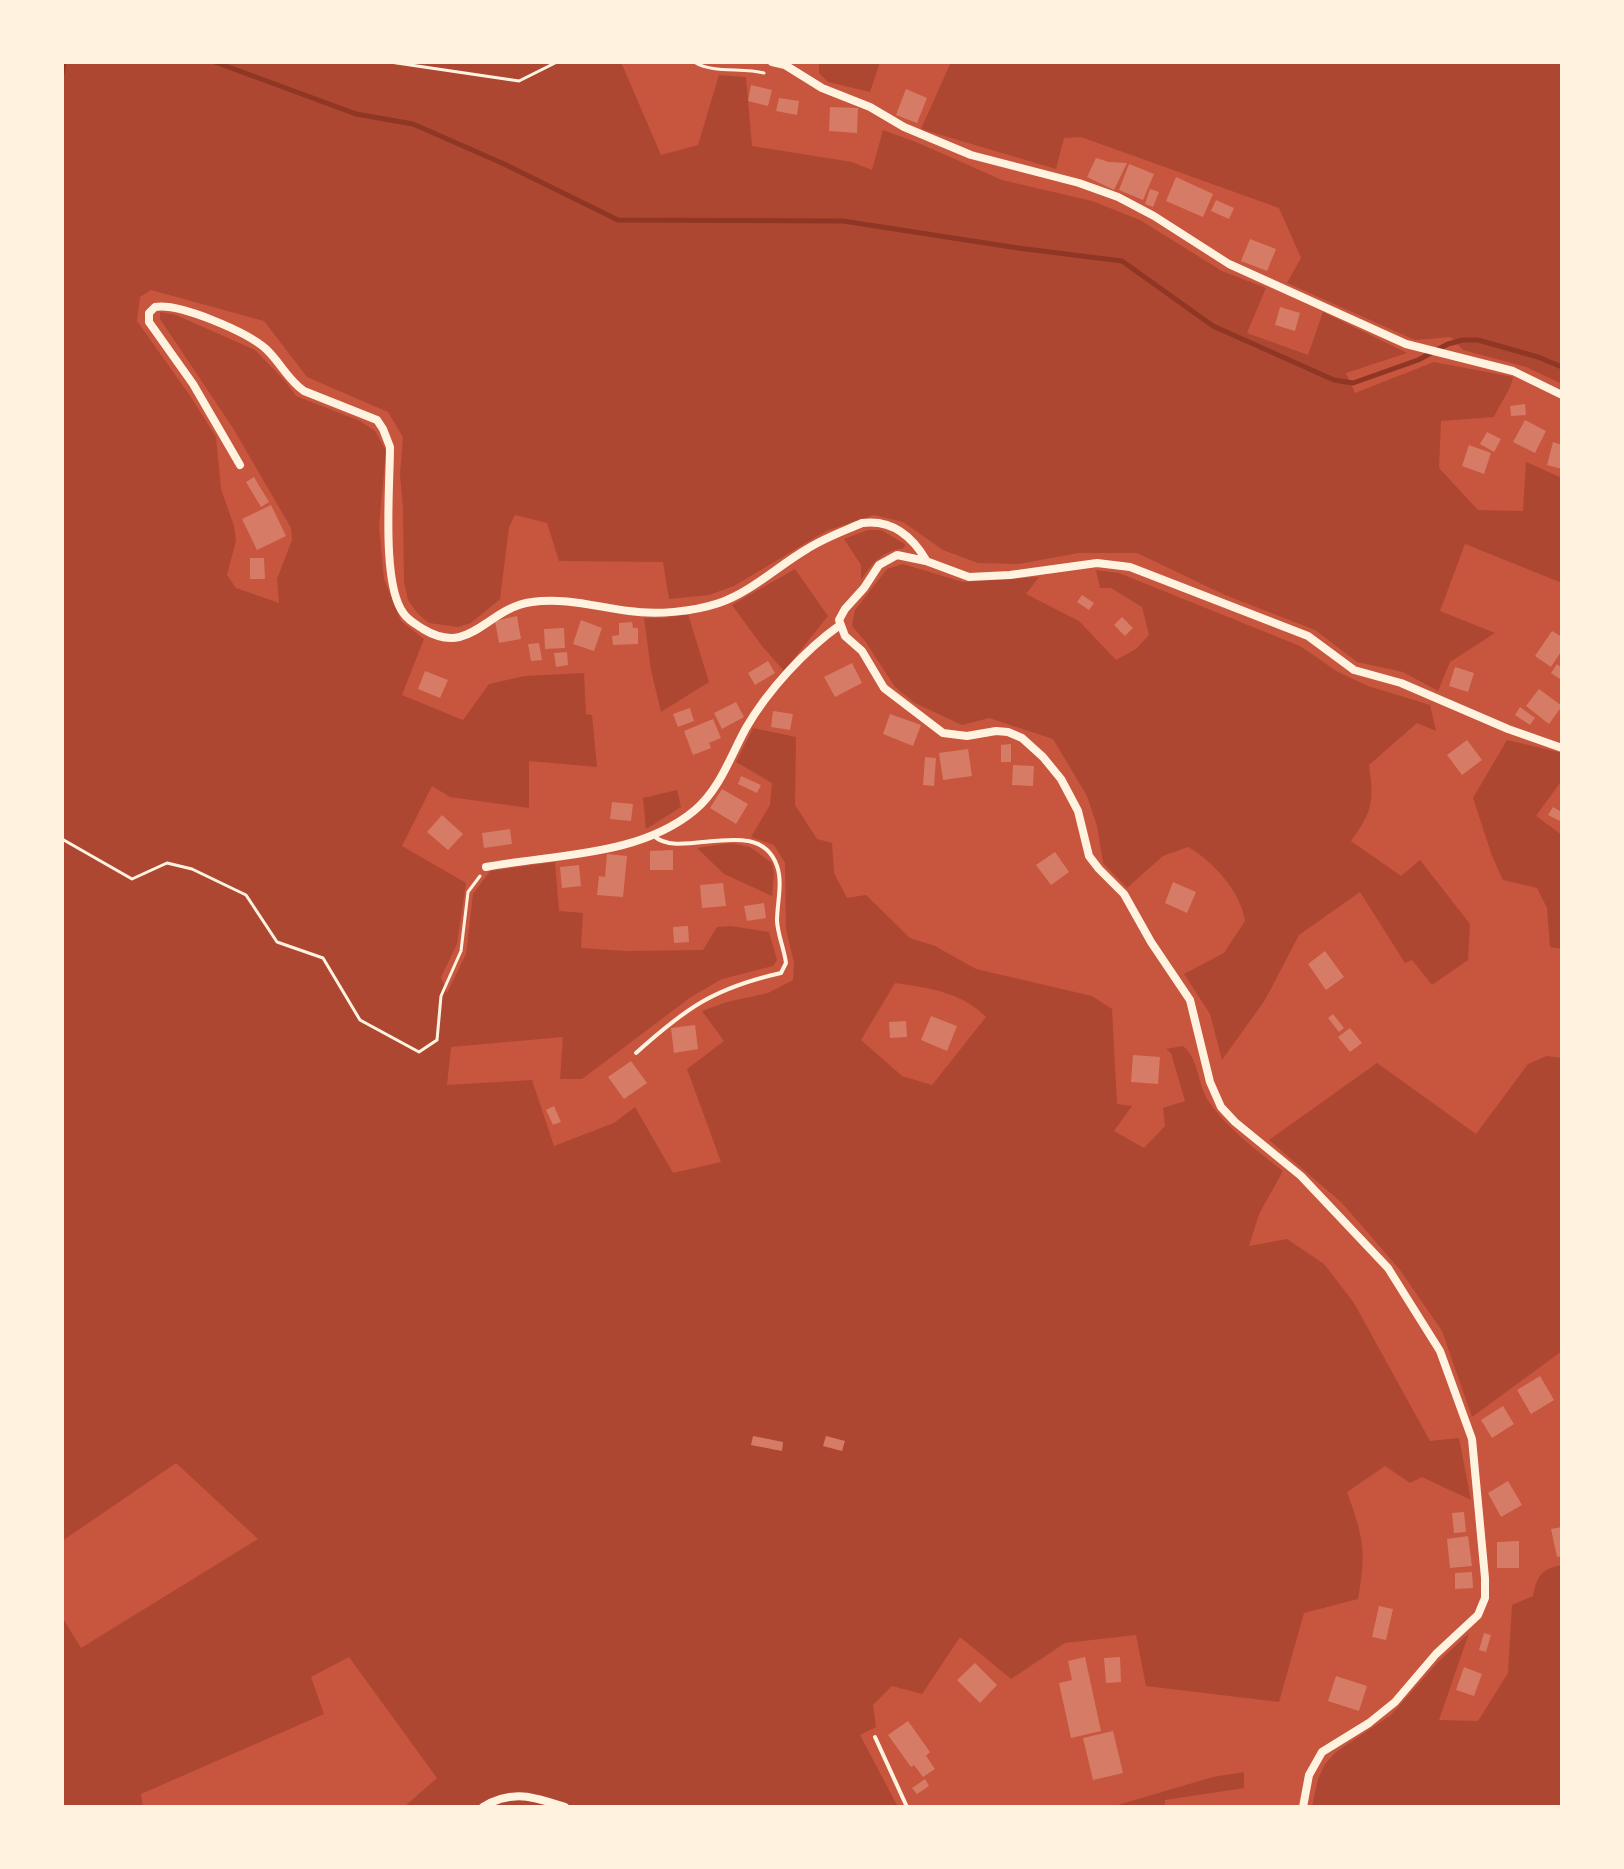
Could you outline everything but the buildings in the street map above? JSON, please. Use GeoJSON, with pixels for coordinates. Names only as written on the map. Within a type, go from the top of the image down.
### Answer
{"type":"FeatureCollection","features":[{"type":"Feature","properties":{"kind":"street"},"geometry":{"type":"LineString","coordinates":[[772,62],[792,68],[822,88],[971,155],[1079,183],[1118,197],[1229,264],[1406,344],[1513,371],[1562,395]]}},
{"type":"Feature","properties":{"kind":"street"},"geometry":{"type":"LineString","coordinates":[[240,465],[193,384],[149,322],[149,313],[155,307],[171,306],[249,337],[264,347],[296,385],[377,420],[390,447],[390,568],[396,599],[404,616],[433,635],[457,640],[511,607],[534,601],[574,602],[632,612],[661,612],[719,603],[743,591],[809,547],[862,523],[898,528],[917,545],[926,561]]}},
{"type":"Feature","properties":{"kind":"street"},"geometry":{"type":"LineString","coordinates":[[1303,1807],[1309,1775],[1322,1752],[1369,1723],[1395,1702],[1436,1654],[1478,1615],[1485,1598],[1472,1439],[1440,1351],[1388,1268],[1301,1176],[1221,1107],[1210,1082],[1190,1000],[1151,942],[1124,894],[1089,856],[1078,811],[1061,779],[1043,757],[1022,738],[1008,732],[967,736],[943,733],[892,695],[862,651],[845,636],[839,620],[885,560],[904,555],[969,577],[1010,575],[1097,563],[1130,567],[1308,636],[1354,670],[1401,683],[1508,729],[1562,748]]}},
{"type":"Feature","properties":{"kind":"street"},"geometry":{"type":"LineString","coordinates":[[486,867],[610,848],[653,834],[680,821],[706,800],[748,725],[789,671],[820,639],[840,625]]}},
{"type":"Feature","properties":{"kind":"street"},"geometry":{"type":"LineString","coordinates":[[483,1807],[493,1801],[528,1795],[565,1807]]}},
{"type":"Feature","properties":{"kind":"lane"},"geometry":{"type":"LineString","coordinates":[[636,1053],[689,1008],[727,988],[781,973],[786,963],[777,920],[779,876],[771,854],[755,844],[732,839],[677,843],[661,841],[653,834]]}},
{"type":"Feature","properties":{"kind":"lane"},"geometry":{"type":"LineString","coordinates":[[875,1737],[907,1807]]}},
{"type":"Feature","properties":{"kind":"path"},"geometry":{"type":"LineString","coordinates":[[390,62],[519,81],[557,62]]}},
{"type":"Feature","properties":{"kind":"path"},"geometry":{"type":"LineString","coordinates":[[694,62],[702,67],[766,73]]}},
{"type":"Feature","properties":{"kind":"path"},"geometry":{"type":"LineString","coordinates":[[62,839],[132,879],[167,863],[192,869],[246,895],[277,942],[323,958],[360,1020],[419,1052],[437,1040],[441,996],[461,951],[468,892],[486,867]]}},
{"type":"Feature","properties":{"kind":"shaded area"},"geometry":{"type":"Polygon","coordinates":[[[62,62],[621,62],[661,155],[698,145],[719,75],[746,77],[752,146],[852,162],[872,170],[883,130],[1002,180],[1092,201],[1140,220],[1222,271],[1266,288],[1247,333],[1308,355],[1323,312],[1407,353],[1346,373],[1355,393],[1434,362],[1513,377],[1494,417],[1441,421],[1439,468],[1478,510],[1523,511],[1526,462],[1562,478],[1562,583],[1465,544],[1440,611],[1495,633],[1450,662],[1438,691],[1403,672],[1357,662],[1315,630],[1225,595],[1137,553],[1078,553],[1019,564],[978,563],[943,550],[903,522],[874,515],[826,531],[734,586],[709,595],[669,599],[663,562],[559,561],[547,523],[515,515],[509,527],[500,599],[471,623],[458,627],[429,623],[408,600],[404,582],[400,475],[403,437],[388,412],[307,377],[264,321],[151,290],[140,297],[137,321],[216,437],[221,489],[236,541],[227,575],[236,588],[279,603],[277,579],[292,540],[291,528],[233,428],[160,319],[160,312],[176,315],[255,350],[296,396],[360,421],[375,431],[386,451],[379,526],[384,579],[401,621],[424,639],[402,695],[463,720],[489,684],[525,676],[584,673],[586,714],[592,715],[597,767],[529,761],[529,808],[450,797],[432,786],[402,846],[466,883],[457,944],[441,977],[447,993],[466,954],[473,894],[490,871],[555,862],[559,911],[583,913],[581,948],[703,950],[717,927],[769,932],[777,960],[773,966],[722,979],[691,997],[582,1079],[560,1079],[563,1037],[451,1047],[447,1085],[532,1080],[554,1146],[614,1123],[635,1107],[673,1173],[721,1162],[687,1069],[724,1041],[702,1011],[768,993],[793,980],[794,962],[786,930],[785,863],[774,845],[751,837],[770,805],[772,783],[736,762],[753,728],[796,737],[795,805],[817,839],[832,843],[834,873],[847,898],[866,895],[910,938],[935,946],[976,969],[1092,996],[1112,1009],[1117,1104],[1132,1106],[1114,1131],[1144,1148],[1165,1126],[1163,1108],[1185,1101],[1171,1053],[1166,1049],[1183,1046],[1188,1051],[1209,1102],[1243,1139],[1283,1171],[1259,1214],[1249,1246],[1287,1239],[1324,1264],[1354,1303],[1430,1441],[1459,1438],[1471,1500],[1422,1477],[1410,1483],[1385,1466],[1347,1492],[1362,1544],[1358,1599],[1304,1613],[1279,1702],[1146,1686],[1136,1635],[1065,1643],[1011,1679],[960,1637],[922,1694],[892,1686],[873,1705],[876,1727],[860,1735],[898,1807],[404,1807],[437,1778],[349,1657],[311,1677],[324,1714],[141,1794],[143,1807],[62,1807],[62,1617],[81,1648],[258,1539],[176,1463],[62,1541],[62,62]],[[895,983],[861,1040],[902,1076],[932,1085],[986,1017],[955,997],[932,989],[895,983]]]}},
{"type":"Feature","properties":{"kind":"shaded area"},"geometry":{"type":"Polygon","coordinates":[[[819,62],[880,62],[870,92],[828,82],[819,73],[819,62]]]}},
{"type":"Feature","properties":{"kind":"shaded area"},"geometry":{"type":"Polygon","coordinates":[[[951,62],[1562,62],[1562,384],[1526,367],[1463,350],[1451,337],[1415,340],[1287,283],[1301,258],[1279,208],[1081,137],[1064,138],[1056,169],[921,129],[951,62]]]}},
{"type":"Feature","properties":{"kind":"shaded area"},"geometry":{"type":"Polygon","coordinates":[[[868,530],[881,530],[905,544],[904,548],[879,558],[861,580],[861,565],[844,539],[868,530]]]}},
{"type":"Feature","properties":{"kind":"shaded area"},"geometry":{"type":"Polygon","coordinates":[[[903,564],[963,582],[1039,577],[1026,594],[1079,621],[1116,660],[1136,649],[1149,635],[1142,607],[1111,588],[1100,588],[1096,570],[1119,573],[1300,646],[1338,672],[1368,686],[1430,705],[1436,731],[1417,723],[1369,765],[1370,805],[1364,822],[1351,841],[1401,876],[1420,860],[1470,924],[1468,960],[1432,985],[1412,960],[1405,963],[1360,892],[1299,935],[1265,1000],[1222,1060],[1210,1014],[1184,974],[1224,953],[1245,921],[1232,889],[1207,860],[1188,847],[1163,856],[1127,888],[1103,863],[1097,826],[1087,796],[1053,739],[989,718],[962,725],[915,703],[895,687],[852,626],[855,610],[887,569],[903,564]]]}},
{"type":"Feature","properties":{"kind":"shaded area"},"geometry":{"type":"Polygon","coordinates":[[[795,569],[828,616],[784,671],[732,605],[795,569]]]}},
{"type":"Feature","properties":{"kind":"shaded area"},"geometry":{"type":"Polygon","coordinates":[[[688,614],[709,682],[661,712],[644,618],[688,614]]]}},
{"type":"Feature","properties":{"kind":"shaded area"},"geometry":{"type":"Polygon","coordinates":[[[1507,740],[1562,753],[1562,780],[1536,816],[1562,835],[1562,949],[1550,947],[1547,908],[1537,888],[1503,880],[1473,798],[1507,740]]]}},
{"type":"Feature","properties":{"kind":"shaded area"},"geometry":{"type":"Polygon","coordinates":[[[677,790],[681,807],[646,829],[643,798],[677,790]]]}},
{"type":"Feature","properties":{"kind":"shaded area"},"geometry":{"type":"Polygon","coordinates":[[[730,843],[750,847],[772,863],[772,896],[724,874],[697,848],[730,843]]]}},
{"type":"Feature","properties":{"kind":"shaded area"},"geometry":{"type":"Polygon","coordinates":[[[1547,1056],[1562,1058],[1562,1351],[1472,1417],[1442,1331],[1400,1270],[1342,1203],[1269,1140],[1377,1063],[1476,1134],[1528,1064],[1547,1056]]]}},
{"type":"Feature","properties":{"kind":"shaded area"},"geometry":{"type":"Polygon","coordinates":[[[1562,1565],[1562,1807],[1312,1807],[1325,1764],[1336,1752],[1391,1715],[1438,1662],[1469,1633],[1439,1720],[1478,1721],[1508,1673],[1512,1605],[1533,1596],[1542,1574],[1562,1565]]]}},
{"type":"Feature","properties":{"kind":"shaded area"},"geometry":{"type":"Polygon","coordinates":[[[1244,1772],[1244,1788],[1165,1800],[1165,1807],[1111,1807],[1213,1777],[1244,1772]]]}},
{"type":"Feature","properties":{"kind":"waterway"},"geometry":{"type":"LineString","coordinates":[[62,74],[64,62]]}},
{"type":"Feature","properties":{"kind":"waterway"},"geometry":{"type":"LineString","coordinates":[[215,62],[356,114],[413,124],[502,163],[618,220],[843,221],[1122,261],[1213,326],[1334,380],[1353,383],[1463,340],[1478,340],[1562,367]]}}]}
